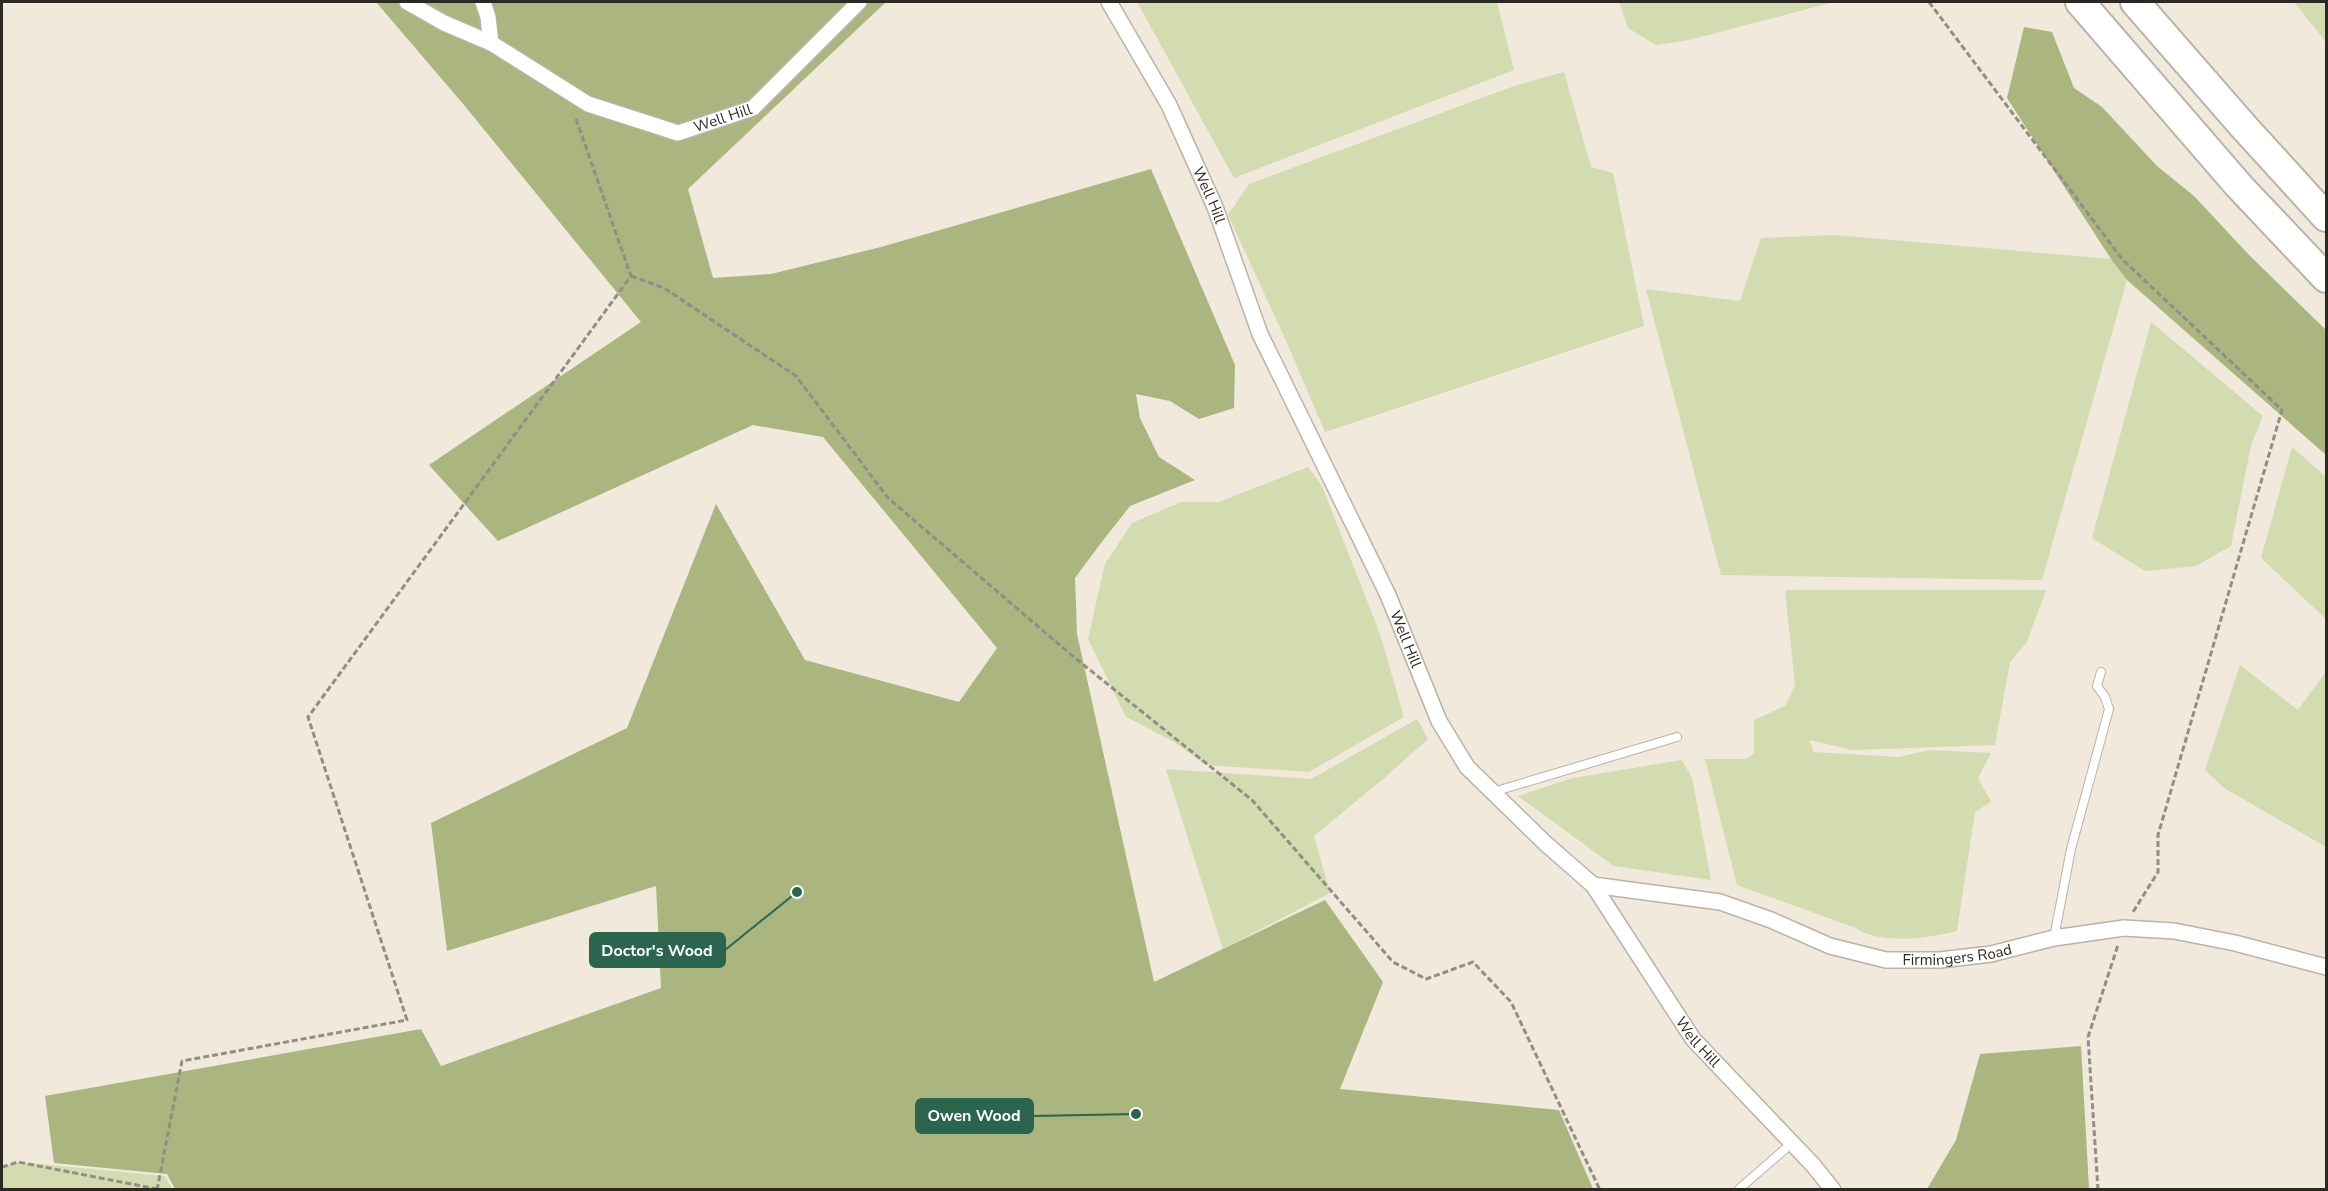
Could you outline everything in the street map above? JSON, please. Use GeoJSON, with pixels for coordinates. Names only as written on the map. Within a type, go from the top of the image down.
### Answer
{"type":"FeatureCollection","features":[{"type":"Feature","properties":{"kind":"highway"},"geometry":{"type":"LineString","coordinates":[[2080,2],[2239,186],[2326,278]]}},
{"type":"Feature","properties":{"kind":"highway"},"geometry":{"type":"LineString","coordinates":[[2135,2],[2244,128],[2326,217]]}},
{"type":"Feature","properties":{"kind":"street","name":"Well Hill"},"geometry":{"type":"LineString","coordinates":[[407,2],[444,22],[492,43],[588,104],[678,133],[753,108],[859,2]]}},
{"type":"Feature","properties":{"kind":"street"},"geometry":{"type":"LineString","coordinates":[[483,2],[492,43]]}},
{"type":"Feature","properties":{"kind":"street","name":"Well Hill"},"geometry":{"type":"LineString","coordinates":[[1109,2],[1169,105],[1215,207],[1260,334],[1388,595],[1439,722],[1467,767],[1491,792],[1593,885],[1693,1039],[1792,1143],[1833,1190]]}},
{"type":"Feature","properties":{"kind":"street","name":"Firmingers Road"},"geometry":{"type":"LineString","coordinates":[[1593,885],[1720,902],[1771,920],[1830,946],[1886,960],[1940,960],[1991,954],[2054,938],[2124,928],[2184,933],[2235,943],[2326,967]]}},
{"type":"Feature","properties":{"kind":"lane"},"geometry":{"type":"LineString","coordinates":[[2054,938],[2071,849],[2109,709],[2105,697],[2097,686],[2101,672]]}},
{"type":"Feature","properties":{"kind":"lane"},"geometry":{"type":"LineString","coordinates":[[1491,792],[1677,737]]}},
{"type":"Feature","properties":{"kind":"lane"},"geometry":{"type":"LineString","coordinates":[[1739,1189],[1792,1143]]}},
{"type":"Feature","properties":{"kind":"path"},"geometry":{"type":"LineString","coordinates":[[1929,2],[2122,259],[2282,410],[2158,835],[2158,872],[2124,928],[2088,1037],[2098,1190]]}},
{"type":"Feature","properties":{"kind":"path"},"geometry":{"type":"LineString","coordinates":[[566,89],[631,276]]}},
{"type":"Feature","properties":{"kind":"path"},"geometry":{"type":"LineString","coordinates":[[2,1167],[18,1162],[157,1189],[182,1061],[406,1020],[308,717],[631,276]]}},
{"type":"Feature","properties":{"kind":"path"},"geometry":{"type":"LineString","coordinates":[[631,276],[664,288],[796,376],[888,498],[1075,658],[1252,800],[1393,962],[1426,979],[1473,962],[1511,1002],[1600,1190]]}},
{"type":"Feature","properties":{"kind":"green space"},"geometry":{"type":"Polygon","coordinates":[[[376,2],[886,2],[688,189],[713,278],[771,274],[881,247],[1151,169],[1235,365],[1234,408],[1199,419],[1170,401],[1136,394],[1140,418],[1159,457],[1195,480],[1130,506],[1075,578],[1077,634],[1154,982],[1325,900],[1383,982],[1340,1089],[1559,1110],[1593,1189],[175,1189],[167,1174],[54,1163],[45,1096],[421,1029],[441,1066],[661,988],[656,886],[447,951],[431,823],[627,728],[716,504],[805,660],[959,702],[997,648],[823,437],[753,425],[498,541],[429,465],[641,322],[464,105],[376,2]]]}},
{"type":"Feature","properties":{"kind":"green space"},"geometry":{"type":"Polygon","coordinates":[[[1137,2],[1497,2],[1514,70],[1234,178],[1137,2]]]}},
{"type":"Feature","properties":{"kind":"green space"},"geometry":{"type":"Polygon","coordinates":[[[1619,2],[1834,2],[1689,40],[1656,45],[1628,28],[1619,2]]]}},
{"type":"Feature","properties":{"kind":"green space"},"geometry":{"type":"Polygon","coordinates":[[[2294,2],[2326,2],[2326,42],[2294,2]]]}},
{"type":"Feature","properties":{"kind":"green space"},"geometry":{"type":"Polygon","coordinates":[[[2024,27],[2052,32],[2074,88],[2102,107],[2157,166],[2194,196],[2250,256],[2326,330],[2326,455],[2127,280],[2111,259],[2007,98],[2024,27]]]}},
{"type":"Feature","properties":{"kind":"green space"},"geometry":{"type":"Polygon","coordinates":[[[1564,72],[1591,167],[1613,173],[1644,326],[1325,432],[1228,215],[1249,184],[1517,85],[1564,72]]]}},
{"type":"Feature","properties":{"kind":"green space"},"geometry":{"type":"Polygon","coordinates":[[[1835,235],[2111,259],[2127,280],[2042,580],[1721,575],[1646,289],[1740,301],[1761,238],[1835,235]]]}},
{"type":"Feature","properties":{"kind":"green space"},"geometry":{"type":"Polygon","coordinates":[[[2151,322],[2263,416],[2251,445],[2231,546],[2196,566],[2145,571],[2092,538],[2151,322]]]}},
{"type":"Feature","properties":{"kind":"green space"},"geometry":{"type":"Polygon","coordinates":[[[2292,447],[2326,477],[2326,619],[2261,558],[2292,447]]]}},
{"type":"Feature","properties":{"kind":"green space"},"geometry":{"type":"Polygon","coordinates":[[[1308,467],[1322,486],[1380,634],[1404,717],[1309,772],[1206,765],[1174,742],[1126,717],[1088,639],[1105,564],[1132,523],[1181,502],[1219,502],[1308,467]]]}},
{"type":"Feature","properties":{"kind":"green space"},"geometry":{"type":"Polygon","coordinates":[[[1785,590],[2046,590],[2027,642],[2010,662],[1995,745],[1852,750],[1809,740],[1814,752],[1898,757],[1930,750],[1991,753],[1978,778],[1991,802],[1975,812],[1957,931],[1920,938],[1878,937],[1737,885],[1705,759],[1746,759],[1754,754],[1754,720],[1785,706],[1795,685],[1785,590]]]}},
{"type":"Feature","properties":{"kind":"green space"},"geometry":{"type":"Polygon","coordinates":[[[2240,665],[2298,710],[2326,671],[2326,847],[2224,788],[2205,770],[2240,665]]]}},
{"type":"Feature","properties":{"kind":"green space"},"geometry":{"type":"Polygon","coordinates":[[[1417,719],[1428,739],[1314,836],[1330,893],[1223,949],[1166,769],[1311,779],[1417,719]]]}},
{"type":"Feature","properties":{"kind":"green space"},"geometry":{"type":"Polygon","coordinates":[[[1682,760],[1692,778],[1711,880],[1614,866],[1518,796],[1573,778],[1682,760]]]}},
{"type":"Feature","properties":{"kind":"green space"},"geometry":{"type":"Polygon","coordinates":[[[2081,1046],[2089,1189],[1927,1189],[1956,1140],[1980,1054],[2081,1046]]]}},
{"type":"Feature","properties":{"kind":"green space"},"geometry":{"type":"Polygon","coordinates":[[[18,1162],[165,1176],[172,1189],[2,1189],[2,1167],[18,1162]]]}},
{"type":"Feature","properties":{"kind":"place","name":"Doctor's Wood"},"geometry":{"type":"Point","coordinates":[797,892]}},
{"type":"Feature","properties":{"kind":"place","name":"Owen Wood"},"geometry":{"type":"Point","coordinates":[1136,1114]}}]}
